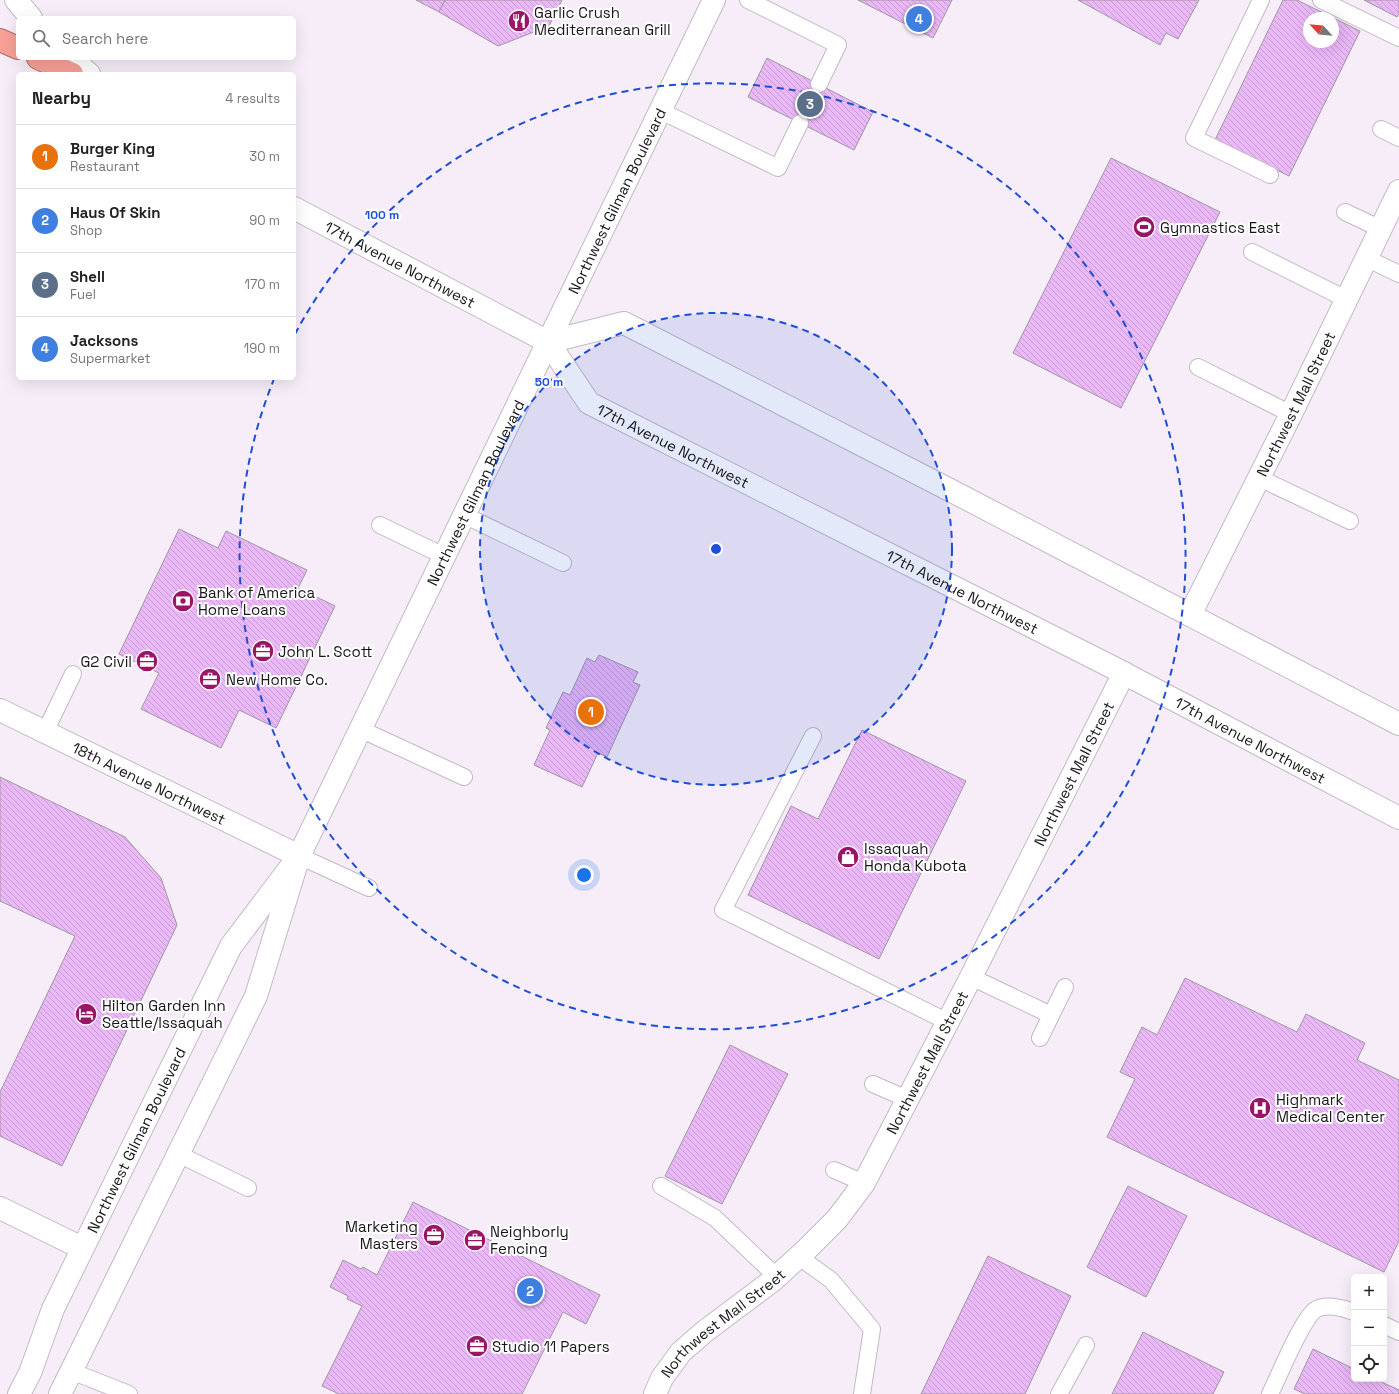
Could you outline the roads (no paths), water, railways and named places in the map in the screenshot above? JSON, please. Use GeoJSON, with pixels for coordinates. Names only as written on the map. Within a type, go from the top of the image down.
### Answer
{"type":"FeatureCollection","features":[{"type":"Feature","properties":{"kind":"highway"},"geometry":{"type":"LineString","coordinates":[[0,40],[16,47]]}},
{"type":"Feature","properties":{"kind":"highway"},"geometry":{"type":"LineString","coordinates":[[42,60],[68,72]]}},
{"type":"Feature","properties":{"kind":"street"},"geometry":{"type":"LineString","coordinates":[[16,0],[29,16]]}},
{"type":"Feature","properties":{"kind":"street","name":"Northwest Gilman Boulevard"},"geometry":{"type":"LineString","coordinates":[[60,1394],[256,996],[299,856],[714,0]]}},
{"type":"Feature","properties":{"kind":"street"},"geometry":{"type":"LineString","coordinates":[[72,60],[87,72]]}},
{"type":"Feature","properties":{"kind":"street","name":"Northwest Mall Street"},"geometry":{"type":"LineString","coordinates":[[1190,615],[1291,414],[1366,258],[1389,222],[1399,191]]}},
{"type":"Feature","properties":{"kind":"street","name":"17th Avenue Northwest"},"geometry":{"type":"LineString","coordinates":[[296,209],[548,342],[589,403],[1124,673],[1399,818]]}},
{"type":"Feature","properties":{"kind":"street"},"geometry":{"type":"LineString","coordinates":[[548,342],[624,323],[921,475],[1399,724]]}},
{"type":"Feature","properties":{"kind":"street","name":"Northwest Mall Street"},"geometry":{"type":"LineString","coordinates":[[655,1394],[662,1378],[681,1352],[704,1332],[777,1277],[799,1257],[837,1219],[864,1183],[971,977],[1124,673]]}},
{"type":"Feature","properties":{"kind":"street","name":"18th Avenue Northwest"},"geometry":{"type":"LineString","coordinates":[[0,710],[299,856]]}},
{"type":"Feature","properties":{"kind":"street","name":"Northwest Gilman Boulevard"},"geometry":{"type":"LineString","coordinates":[[19,1394],[33,1366],[53,1309],[231,946],[299,856]]}},
{"type":"Feature","properties":{"kind":"street"},"geometry":{"type":"LineString","coordinates":[[1,1212],[82,1248]]}},
{"type":"Feature","properties":{"kind":"lane"},"geometry":{"type":"LineString","coordinates":[[748,0],[838,45],[819,84]]}},
{"type":"Feature","properties":{"kind":"lane"},"geometry":{"type":"LineString","coordinates":[[1261,0],[1194,138],[1270,175]]}},
{"type":"Feature","properties":{"kind":"lane"},"geometry":{"type":"LineString","coordinates":[[1321,0],[1399,38]]}},
{"type":"Feature","properties":{"kind":"lane"},"geometry":{"type":"LineString","coordinates":[[661,111],[778,168],[800,123]]}},
{"type":"Feature","properties":{"kind":"lane"},"geometry":{"type":"LineString","coordinates":[[1381,129],[1399,138]]}},
{"type":"Feature","properties":{"kind":"lane"},"geometry":{"type":"LineString","coordinates":[[1345,212],[1389,222]]}},
{"type":"Feature","properties":{"kind":"lane"},"geometry":{"type":"LineString","coordinates":[[1252,252],[1346,299]]}},
{"type":"Feature","properties":{"kind":"lane"},"geometry":{"type":"LineString","coordinates":[[1366,258],[1399,274]]}},
{"type":"Feature","properties":{"kind":"lane"},"geometry":{"type":"LineString","coordinates":[[1198,367],[1291,414]]}},
{"type":"Feature","properties":{"kind":"lane"},"geometry":{"type":"LineString","coordinates":[[1259,478],[1350,521]]}},
{"type":"Feature","properties":{"kind":"lane"},"geometry":{"type":"LineString","coordinates":[[464,515],[563,563]]}},
{"type":"Feature","properties":{"kind":"lane"},"geometry":{"type":"LineString","coordinates":[[380,525],[444,556]]}},
{"type":"Feature","properties":{"kind":"lane"},"geometry":{"type":"LineString","coordinates":[[45,732],[73,674]]}},
{"type":"Feature","properties":{"kind":"lane"},"geometry":{"type":"LineString","coordinates":[[360,729],[464,777]]}},
{"type":"Feature","properties":{"kind":"lane"},"geometry":{"type":"LineString","coordinates":[[813,736],[723,910],[948,1022]]}},
{"type":"Feature","properties":{"kind":"lane"},"geometry":{"type":"LineString","coordinates":[[299,856],[369,888]]}},
{"type":"Feature","properties":{"kind":"lane"},"geometry":{"type":"LineString","coordinates":[[971,977],[1051,1015]]}},
{"type":"Feature","properties":{"kind":"lane"},"geometry":{"type":"LineString","coordinates":[[1040,1038],[1064,987]]}},
{"type":"Feature","properties":{"kind":"lane"},"geometry":{"type":"LineString","coordinates":[[873,1084],[907,1100]]}},
{"type":"Feature","properties":{"kind":"lane"},"geometry":{"type":"LineString","coordinates":[[178,1154],[248,1188]]}},
{"type":"Feature","properties":{"kind":"lane"},"geometry":{"type":"LineString","coordinates":[[834,1170],[864,1183]]}},
{"type":"Feature","properties":{"kind":"lane"},"geometry":{"type":"LineString","coordinates":[[661,1186],[715,1218],[777,1277]]}},
{"type":"Feature","properties":{"kind":"lane"},"geometry":{"type":"LineString","coordinates":[[799,1257],[831,1280],[872,1329],[862,1394]]}},
{"type":"Feature","properties":{"kind":"lane"},"geometry":{"type":"LineString","coordinates":[[1270,1394],[1306,1322],[1316,1309],[1342,1307],[1351,1311]]}},
{"type":"Feature","properties":{"kind":"lane"},"geometry":{"type":"LineString","coordinates":[[1387,1327],[1399,1332]]}},
{"type":"Feature","properties":{"kind":"lane"},"geometry":{"type":"LineString","coordinates":[[1059,1394],[1086,1345]]}},
{"type":"Feature","properties":{"kind":"lane"},"geometry":{"type":"LineString","coordinates":[[71,1371],[129,1394]]}},
{"type":"Feature","properties":{"kind":"place","name":"Jacksons"},"geometry":{"type":"Point","coordinates":[919,19]}},
{"type":"Feature","properties":{"kind":"place","name":"Garlic Crush Mediterranean Grill"},"geometry":{"type":"Point","coordinates":[519,21]}},
{"type":"Feature","properties":{"kind":"place","name":"Shell"},"geometry":{"type":"Point","coordinates":[810,104]}},
{"type":"Feature","properties":{"kind":"place","name":"Gymnastics East"},"geometry":{"type":"Point","coordinates":[1144,227]}},
{"type":"Feature","properties":{"kind":"place","name":"Bank of America Home Loans"},"geometry":{"type":"Point","coordinates":[183,601]}},
{"type":"Feature","properties":{"kind":"place","name":"John L. Scott"},"geometry":{"type":"Point","coordinates":[263,651]}},
{"type":"Feature","properties":{"kind":"place","name":"G2 Civil"},"geometry":{"type":"Point","coordinates":[147,661]}},
{"type":"Feature","properties":{"kind":"place","name":"New Home Co."},"geometry":{"type":"Point","coordinates":[210,679]}},
{"type":"Feature","properties":{"kind":"place","name":"Burger King"},"geometry":{"type":"Point","coordinates":[591,712]}},
{"type":"Feature","properties":{"kind":"place","name":"Issaquah Honda Kubota"},"geometry":{"type":"Point","coordinates":[848,857]}},
{"type":"Feature","properties":{"kind":"place","name":"Hilton Garden Inn Seattle/Issaquah"},"geometry":{"type":"Point","coordinates":[86,1014]}},
{"type":"Feature","properties":{"kind":"place","name":"Highmark Medical Center"},"geometry":{"type":"Point","coordinates":[1260,1108]}},
{"type":"Feature","properties":{"kind":"place","name":"Marketing Masters"},"geometry":{"type":"Point","coordinates":[434,1235]}},
{"type":"Feature","properties":{"kind":"place","name":"Neighborly Fencing"},"geometry":{"type":"Point","coordinates":[475,1240]}},
{"type":"Feature","properties":{"kind":"place","name":"Haus Of Skin"},"geometry":{"type":"Point","coordinates":[530,1291]}},
{"type":"Feature","properties":{"kind":"place","name":"Studio 11 Papers"},"geometry":{"type":"Point","coordinates":[477,1346]}}]}
